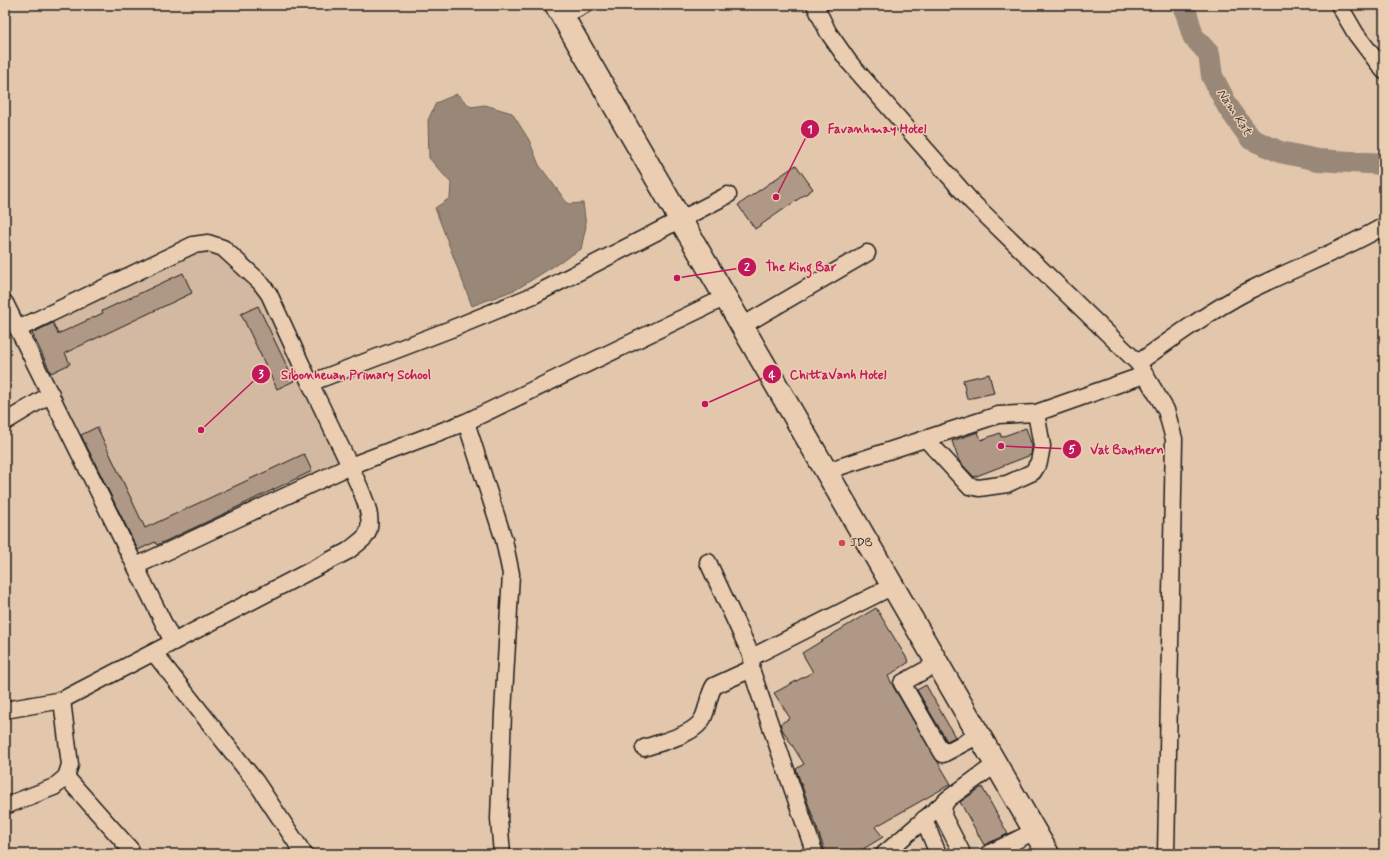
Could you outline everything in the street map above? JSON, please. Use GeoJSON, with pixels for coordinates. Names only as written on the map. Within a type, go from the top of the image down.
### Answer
{"type":"FeatureCollection","features":[{"type":"Feature","properties":{"kind":"highway"},"geometry":{"type":"LineString","coordinates":[[560,9],[1048,854]]}},
{"type":"Feature","properties":{"kind":"street"},"geometry":{"type":"LineString","coordinates":[[560,9],[584,5]]}},
{"type":"Feature","properties":{"kind":"street"},"geometry":{"type":"LineString","coordinates":[[815,5],[828,32],[850,62],[971,201],[1141,369],[1166,410],[1174,439],[1166,854]]}},
{"type":"Feature","properties":{"kind":"street"},"geometry":{"type":"LineString","coordinates":[[1339,5],[1356,34],[1384,70]]}},
{"type":"Feature","properties":{"kind":"street"},"geometry":{"type":"LineString","coordinates":[[310,382],[451,329],[534,295],[728,195]]}},
{"type":"Feature","properties":{"kind":"street"},"geometry":{"type":"LineString","coordinates":[[827,471],[998,415],[1036,413],[1141,369],[1214,310],[1251,290],[1359,240],[1384,226]]}},
{"type":"Feature","properties":{"kind":"street"},"geometry":{"type":"LineString","coordinates":[[5,710],[62,700],[154,653],[348,551],[366,536],[370,521],[364,500],[350,466],[269,294],[260,282],[223,248],[208,243],[193,245],[18,329]]}},
{"type":"Feature","properties":{"kind":"street"},"geometry":{"type":"LineString","coordinates":[[742,326],[867,253]]}},
{"type":"Feature","properties":{"kind":"street"},"geometry":{"type":"LineString","coordinates":[[136,566],[350,466],[466,422],[726,297]]}},
{"type":"Feature","properties":{"kind":"street"},"geometry":{"type":"LineString","coordinates":[[5,302],[173,642]]}},
{"type":"Feature","properties":{"kind":"street"},"geometry":{"type":"LineString","coordinates":[[5,422],[51,394]]}},
{"type":"Feature","properties":{"kind":"street"},"geometry":{"type":"LineString","coordinates":[[926,439],[969,486],[979,488],[1007,484],[1033,472],[1039,462],[1042,446],[1036,413]]}},
{"type":"Feature","properties":{"kind":"street"},"geometry":{"type":"LineString","coordinates":[[466,422],[504,540],[511,574],[499,819],[502,854]]}},
{"type":"Feature","properties":{"kind":"street"},"geometry":{"type":"LineString","coordinates":[[708,562],[752,664],[815,854]]}},
{"type":"Feature","properties":{"kind":"street"},"geometry":{"type":"LineString","coordinates":[[644,748],[688,732],[700,725],[714,686],[893,586]]}},
{"type":"Feature","properties":{"kind":"street"},"geometry":{"type":"LineString","coordinates":[[154,653],[256,782],[304,854]]}},
{"type":"Feature","properties":{"kind":"street"},"geometry":{"type":"LineString","coordinates":[[938,663],[902,683],[943,754],[979,735]]}},
{"type":"Feature","properties":{"kind":"street"},"geometry":{"type":"LineString","coordinates":[[5,806],[54,787],[66,777],[70,765],[62,700]]}},
{"type":"Feature","properties":{"kind":"street"},"geometry":{"type":"LineString","coordinates":[[893,851],[924,819],[948,799],[996,764]]}},
{"type":"Feature","properties":{"kind":"street"},"geometry":{"type":"LineString","coordinates":[[66,777],[131,850]]}},
{"type":"Feature","properties":{"kind":"street"},"geometry":{"type":"LineString","coordinates":[[948,799],[944,806],[943,816],[963,853]]}},
{"type":"Feature","properties":{"kind":"street"},"geometry":{"type":"LineString","coordinates":[[924,819],[938,854]]}},
{"type":"Feature","properties":{"kind":"street"},"geometry":{"type":"LineString","coordinates":[[988,854],[1035,831]]}},
{"type":"Feature","properties":{"kind":"shaded area"},"geometry":{"type":"Polygon","coordinates":[[[457,94],[471,107],[485,105],[512,113],[529,140],[539,165],[568,204],[583,203],[586,226],[581,249],[517,289],[472,306],[435,208],[450,198],[451,183],[429,158],[428,120],[436,103],[457,94]]]}},
{"type":"Feature","properties":{"kind":"shaded area"},"geometry":{"type":"Polygon","coordinates":[[[208,243],[260,282],[350,466],[136,566],[18,329],[208,243]]]}},
{"type":"Feature","properties":{"kind":"building"},"geometry":{"type":"Polygon","coordinates":[[[796,165],[813,189],[755,229],[738,205],[796,165]]]}},
{"type":"Feature","properties":{"kind":"building"},"geometry":{"type":"Polygon","coordinates":[[[183,273],[192,293],[65,353],[70,364],[51,373],[32,333],[53,323],[58,334],[103,313],[102,311],[183,273]]]}},
{"type":"Feature","properties":{"kind":"building"},"geometry":{"type":"Polygon","coordinates":[[[258,306],[294,381],[277,389],[241,314],[258,306]]]}},
{"type":"Feature","properties":{"kind":"building"},"geometry":{"type":"Polygon","coordinates":[[[989,374],[994,393],[967,399],[963,380],[989,374]]]}},
{"type":"Feature","properties":{"kind":"building"},"geometry":{"type":"Polygon","coordinates":[[[97,427],[145,528],[304,454],[312,471],[157,545],[155,542],[138,550],[81,435],[97,427]]]}},
{"type":"Feature","properties":{"kind":"building"},"geometry":{"type":"Polygon","coordinates":[[[1026,428],[1032,446],[1031,455],[974,477],[959,461],[952,441],[978,432],[981,440],[1000,433],[1001,437],[1026,428]]]}},
{"type":"Feature","properties":{"kind":"building"},"geometry":{"type":"Polygon","coordinates":[[[876,608],[909,662],[888,676],[951,784],[875,827],[883,837],[855,854],[826,854],[796,769],[804,764],[780,724],[790,718],[774,693],[813,672],[802,653],[876,608]]]}},
{"type":"Feature","properties":{"kind":"building"},"geometry":{"type":"Polygon","coordinates":[[[926,685],[955,737],[947,741],[917,690],[926,685]]]}},
{"type":"Feature","properties":{"kind":"building"},"geometry":{"type":"Polygon","coordinates":[[[982,787],[1008,834],[984,845],[960,802],[982,787]]]}},
{"type":"Feature","properties":{"kind":"waterway","name":"Nam Kat"},"geometry":{"type":"LineString","coordinates":[[1184,5],[1193,36],[1209,54],[1212,76],[1228,107],[1251,139],[1280,152],[1318,160],[1384,164]]}},
{"type":"Feature","properties":{"kind":"place","name":"Favanhmay Hotel"},"geometry":{"type":"Point","coordinates":[776,197]}},
{"type":"Feature","properties":{"kind":"place","name":"The King Bar"},"geometry":{"type":"Point","coordinates":[677,278]}},
{"type":"Feature","properties":{"kind":"place","name":"ChittaVanh Hotel"},"geometry":{"type":"Point","coordinates":[705,404]}},
{"type":"Feature","properties":{"kind":"place","name":"Sibonheuan Primary School"},"geometry":{"type":"Point","coordinates":[201,430]}},
{"type":"Feature","properties":{"kind":"place","name":"Vat Banthern"},"geometry":{"type":"Point","coordinates":[1001,446]}},
{"type":"Feature","properties":{"kind":"place","name":"JDB"},"geometry":{"type":"Point","coordinates":[842,543]}}]}
